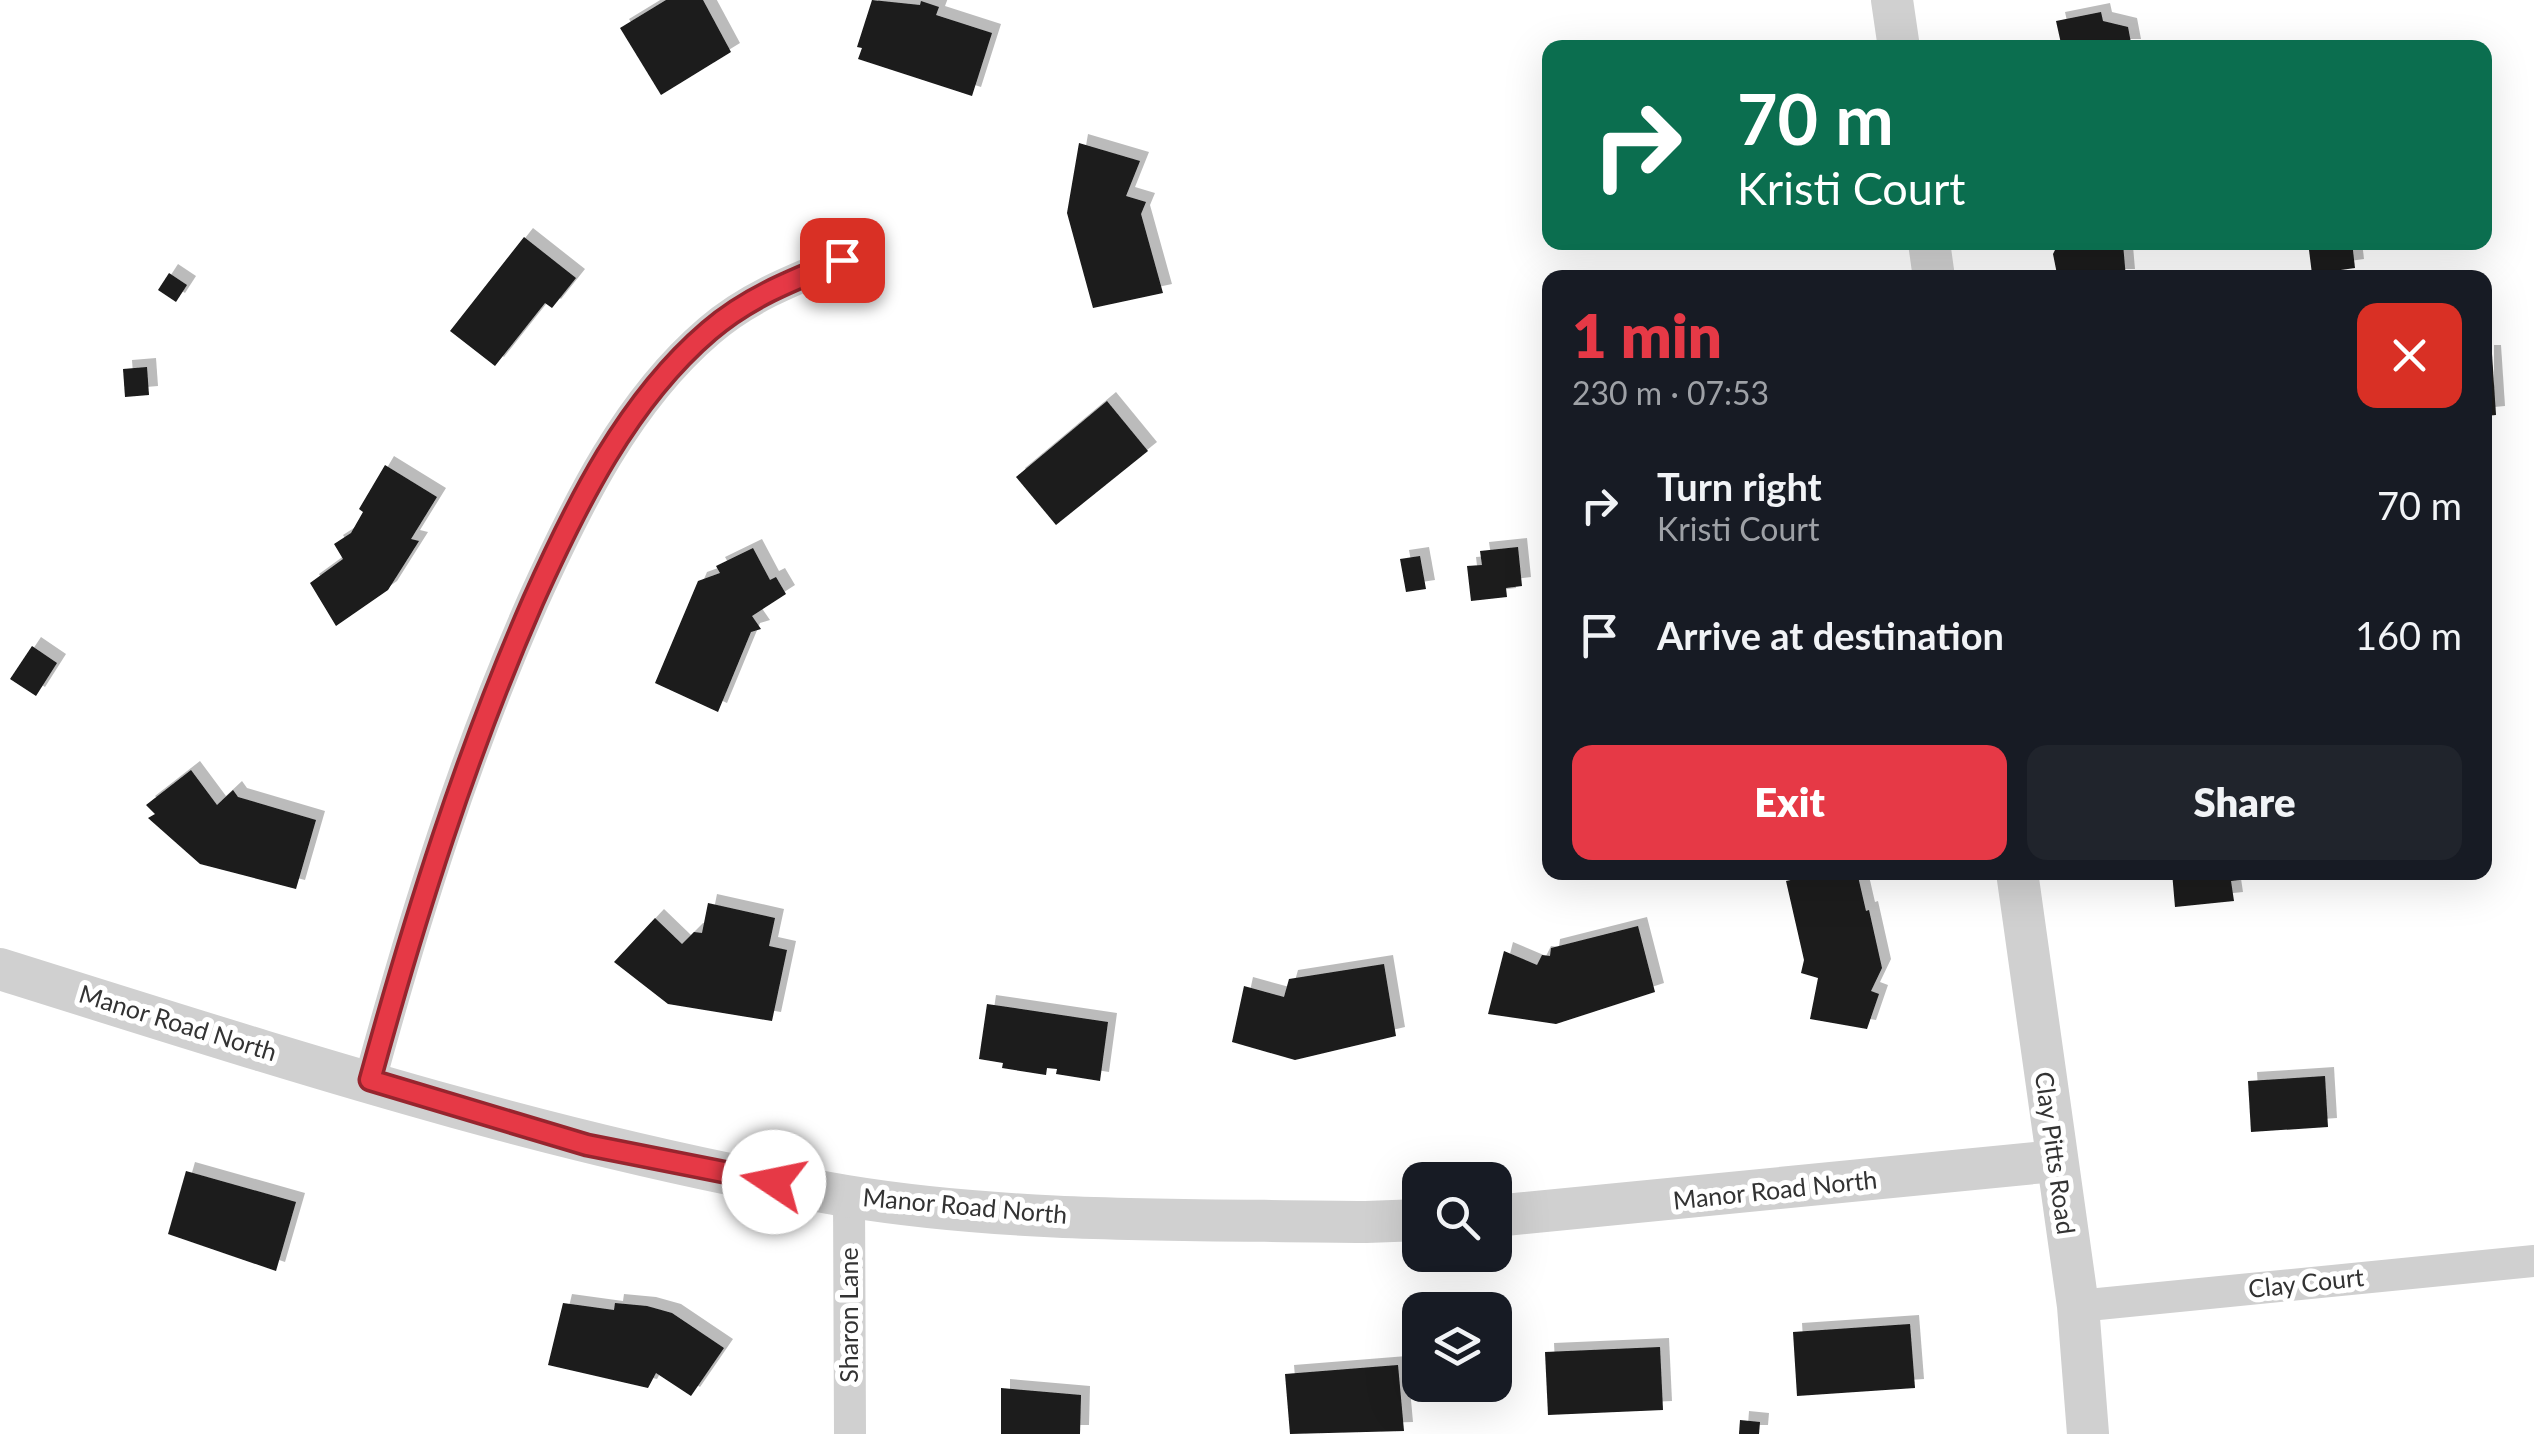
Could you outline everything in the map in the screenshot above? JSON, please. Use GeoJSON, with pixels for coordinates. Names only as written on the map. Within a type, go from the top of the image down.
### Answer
{"type":"FeatureCollection","features":[{"type":"Feature","properties":{"kind":"street"},"geometry":{"type":"LineString","coordinates":[[1892,0],[1899,40]]}},
{"type":"Feature","properties":{"kind":"street"},"geometry":{"type":"LineString","coordinates":[[370,1080],[422,890],[486,706],[568,523],[641,404],[709,331],[771,289],[842,260]]}},
{"type":"Feature","properties":{"kind":"street","name":"Clay Pitts Road"},"geometry":{"type":"LineString","coordinates":[[2019,880],[2078,1306],[2088,1434]]}},
{"type":"Feature","properties":{"kind":"street","name":"Manor Road North"},"geometry":{"type":"LineString","coordinates":[[0,969],[587,1145],[848,1196],[1022,1215],[1402,1220]]}},
{"type":"Feature","properties":{"kind":"street","name":"Manor Road North"},"geometry":{"type":"LineString","coordinates":[[1512,1214],[2055,1161]]}},
{"type":"Feature","properties":{"kind":"street","name":"Sharon Lane"},"geometry":{"type":"LineString","coordinates":[[848,1196],[850,1434]]}},
{"type":"Feature","properties":{"kind":"street","name":"Clay Court"},"geometry":{"type":"LineString","coordinates":[[2078,1306],[2534,1261]]}},
{"type":"Feature","properties":{"kind":"building"},"geometry":{"type":"Polygon","coordinates":[[[666,0],[703,0],[731,52],[661,95],[620,28],[666,0]]]}},
{"type":"Feature","properties":{"kind":"building"},"geometry":{"type":"Polygon","coordinates":[[[872,0],[920,5],[921,1],[939,7],[936,15],[992,33],[972,96],[858,59],[862,48],[857,47],[872,0]]]}},
{"type":"Feature","properties":{"kind":"building"},"geometry":{"type":"Polygon","coordinates":[[[2101,12],[2103,21],[2128,27],[2130,40],[2060,40],[2056,21],[2101,12]]]}},
{"type":"Feature","properties":{"kind":"building"},"geometry":{"type":"Polygon","coordinates":[[[1079,143],[1140,161],[1126,196],[1146,202],[1141,214],[1163,293],[1093,308],[1067,213],[1079,143]]]}},
{"type":"Feature","properties":{"kind":"building"},"geometry":{"type":"Polygon","coordinates":[[[524,237],[576,278],[552,308],[545,303],[495,366],[450,331],[524,237]]]}},
{"type":"Feature","properties":{"kind":"building"},"geometry":{"type":"Polygon","coordinates":[[[2055,250],[2124,250],[2125,270],[2056,270],[2055,250]]]}},
{"type":"Feature","properties":{"kind":"building"},"geometry":{"type":"Polygon","coordinates":[[[2309,250],[2353,250],[2355,268],[2312,270],[2309,250]]]}},
{"type":"Feature","properties":{"kind":"building"},"geometry":{"type":"Polygon","coordinates":[[[169,273],[187,285],[176,302],[158,290],[169,273]]]}},
{"type":"Feature","properties":{"kind":"building"},"geometry":{"type":"Polygon","coordinates":[[[2492,354],[2496,415],[2492,415],[2492,354]]]}},
{"type":"Feature","properties":{"kind":"building"},"geometry":{"type":"Polygon","coordinates":[[[147,367],[149,395],[125,397],[123,369],[147,367]]]}},
{"type":"Feature","properties":{"kind":"building"},"geometry":{"type":"Polygon","coordinates":[[[1107,401],[1148,451],[1056,525],[1016,477],[1107,401]]]}},
{"type":"Feature","properties":{"kind":"building"},"geometry":{"type":"Polygon","coordinates":[[[385,465],[437,497],[411,539],[419,541],[388,590],[336,626],[310,583],[343,559],[334,544],[351,533],[363,512],[359,509],[385,465]]]}},
{"type":"Feature","properties":{"kind":"building"},"geometry":{"type":"Polygon","coordinates":[[[1518,547],[1522,586],[1506,588],[1507,597],[1471,601],[1467,566],[1482,565],[1480,551],[1518,547]]]}},
{"type":"Feature","properties":{"kind":"building"},"geometry":{"type":"Polygon","coordinates":[[[753,548],[770,580],[776,577],[786,594],[752,616],[761,629],[751,632],[718,712],[655,683],[698,581],[720,573],[716,566],[753,548]]]}},
{"type":"Feature","properties":{"kind":"building"},"geometry":{"type":"Polygon","coordinates":[[[1420,556],[1426,589],[1406,592],[1400,559],[1420,556]]]}},
{"type":"Feature","properties":{"kind":"building"},"geometry":{"type":"Polygon","coordinates":[[[32,646],[57,663],[36,696],[10,679],[32,646]]]}},
{"type":"Feature","properties":{"kind":"building"},"geometry":{"type":"Polygon","coordinates":[[[191,770],[217,805],[233,790],[238,797],[316,820],[296,889],[200,864],[148,818],[155,814],[146,805],[191,770]]]}},
{"type":"Feature","properties":{"kind":"building"},"geometry":{"type":"Polygon","coordinates":[[[1859,880],[1882,968],[1871,991],[1879,994],[1867,1029],[1810,1019],[1818,978],[1801,973],[1804,960],[1786,881],[1859,880]]]}},
{"type":"Feature","properties":{"kind":"building"},"geometry":{"type":"Polygon","coordinates":[[[2173,880],[2240,880],[2231,881],[2234,901],[2175,907],[2173,880]]]}},
{"type":"Feature","properties":{"kind":"building"},"geometry":{"type":"Polygon","coordinates":[[[708,903],[775,918],[769,946],[787,950],[772,1021],[668,1004],[614,962],[655,918],[682,944],[694,932],[702,933],[708,903]]]}},
{"type":"Feature","properties":{"kind":"building"},"geometry":{"type":"Polygon","coordinates":[[[1638,926],[1655,992],[1556,1024],[1488,1014],[1504,951],[1537,965],[1542,955],[1550,956],[1551,948],[1638,926]]]}},
{"type":"Feature","properties":{"kind":"building"},"geometry":{"type":"Polygon","coordinates":[[[1384,964],[1396,1036],[1295,1060],[1232,1042],[1244,986],[1284,997],[1289,979],[1384,964]]]}},
{"type":"Feature","properties":{"kind":"building"},"geometry":{"type":"Polygon","coordinates":[[[987,1004],[1108,1022],[1100,1081],[1056,1074],[1057,1069],[1047,1068],[1046,1075],[1002,1068],[1003,1063],[979,1059],[987,1004]]]}},
{"type":"Feature","properties":{"kind":"building"},"geometry":{"type":"Polygon","coordinates":[[[2325,1076],[2328,1127],[2251,1132],[2248,1081],[2325,1076]]]}},
{"type":"Feature","properties":{"kind":"building"},"geometry":{"type":"Polygon","coordinates":[[[186,1171],[296,1202],[276,1271],[168,1234],[186,1171]]]}},
{"type":"Feature","properties":{"kind":"building"},"geometry":{"type":"Polygon","coordinates":[[[563,1303],[614,1310],[615,1303],[647,1306],[672,1313],[724,1348],[691,1396],[656,1373],[648,1388],[548,1365],[563,1303]]]}},
{"type":"Feature","properties":{"kind":"building"},"geometry":{"type":"Polygon","coordinates":[[[1910,1324],[1915,1388],[1797,1396],[1793,1332],[1910,1324]]]}},
{"type":"Feature","properties":{"kind":"building"},"geometry":{"type":"Polygon","coordinates":[[[1660,1347],[1663,1410],[1548,1415],[1545,1352],[1660,1347]]]}},
{"type":"Feature","properties":{"kind":"building"},"geometry":{"type":"Polygon","coordinates":[[[1398,1365],[1404,1431],[1290,1434],[1285,1374],[1398,1365]]]}},
{"type":"Feature","properties":{"kind":"building"},"geometry":{"type":"Polygon","coordinates":[[[1001,1388],[1081,1395],[1080,1434],[1001,1434],[1001,1388]]]}},
{"type":"Feature","properties":{"kind":"building"},"geometry":{"type":"Polygon","coordinates":[[[1740,1420],[1760,1422],[1759,1434],[1739,1434],[1740,1420]]]}},
{"type":"Feature","properties":{"kind":"route"},"geometry":{"type":"LineString","coordinates":[[774,1182],[587,1145],[370,1080],[422,890],[486,706],[568,523],[641,404],[709,331],[771,289],[842,260]]}}]}
